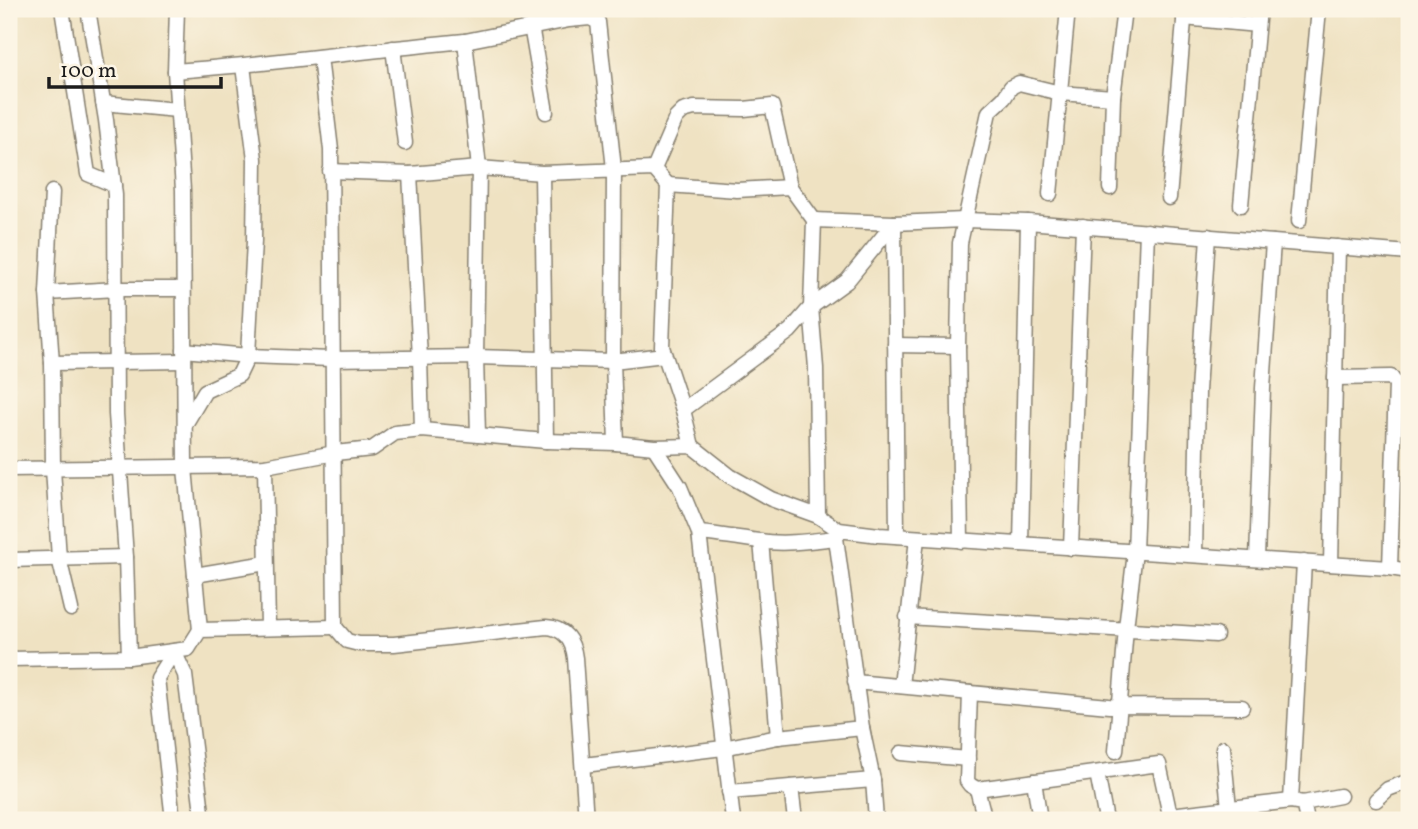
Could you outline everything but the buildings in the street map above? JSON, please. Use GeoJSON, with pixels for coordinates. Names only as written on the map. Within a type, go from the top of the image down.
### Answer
{"type":"FeatureCollection","features":[{"type":"Feature","properties":{"kind":"street"},"geometry":{"type":"LineString","coordinates":[[62,9],[88,174],[114,185]]}},
{"type":"Feature","properties":{"kind":"street"},"geometry":{"type":"LineString","coordinates":[[88,9],[114,185],[116,414],[126,557],[129,657]]}},
{"type":"Feature","properties":{"kind":"street"},"geometry":{"type":"LineString","coordinates":[[9,659],[129,657],[188,649],[200,629],[185,468],[183,190],[175,71],[177,9]]}},
{"type":"Feature","properties":{"kind":"street"},"geometry":{"type":"LineString","coordinates":[[1049,194],[1068,9]]}},
{"type":"Feature","properties":{"kind":"street"},"geometry":{"type":"LineString","coordinates":[[1110,188],[1113,97],[1124,9]]}},
{"type":"Feature","properties":{"kind":"street"},"geometry":{"type":"LineString","coordinates":[[1241,205],[1259,9]]}},
{"type":"Feature","properties":{"kind":"street"},"geometry":{"type":"LineString","coordinates":[[1299,221],[1319,9]]}},
{"type":"Feature","properties":{"kind":"street"},"geometry":{"type":"LineString","coordinates":[[1169,198],[1185,13],[1257,25]]}},
{"type":"Feature","properties":{"kind":"street"},"geometry":{"type":"LineString","coordinates":[[175,71],[465,41],[531,26],[590,18],[598,22],[614,169],[613,361],[616,443]]}},
{"type":"Feature","properties":{"kind":"street"},"geometry":{"type":"LineString","coordinates":[[531,26],[546,112]]}},
{"type":"Feature","properties":{"kind":"street"},"geometry":{"type":"LineString","coordinates":[[465,41],[478,168],[478,435]]}},
{"type":"Feature","properties":{"kind":"street"},"geometry":{"type":"LineString","coordinates":[[393,48],[405,143]]}},
{"type":"Feature","properties":{"kind":"street"},"geometry":{"type":"LineString","coordinates":[[320,57],[331,150],[335,627],[347,641],[359,644],[394,644],[557,628],[566,634],[574,649],[586,820]]}},
{"type":"Feature","properties":{"kind":"street"},"geometry":{"type":"LineString","coordinates":[[185,425],[205,391],[239,375],[248,356],[255,159],[243,66]]}},
{"type":"Feature","properties":{"kind":"street"},"geometry":{"type":"LineString","coordinates":[[961,541],[958,346],[960,243],[989,112],[1011,87],[1019,83],[1060,93],[1113,97]]}},
{"type":"Feature","properties":{"kind":"street"},"geometry":{"type":"LineString","coordinates":[[103,103],[177,110]]}},
{"type":"Feature","properties":{"kind":"street"},"geometry":{"type":"LineString","coordinates":[[654,169],[676,118],[683,111],[694,108],[772,107],[790,187],[814,220],[811,307],[816,369],[818,516]]}},
{"type":"Feature","properties":{"kind":"street"},"geometry":{"type":"LineString","coordinates":[[330,171],[410,174],[478,168],[542,173],[654,169],[668,185],[661,332],[664,355],[692,446],[730,475],[771,499],[818,516],[838,534],[855,682],[873,780],[876,820]]}},
{"type":"Feature","properties":{"kind":"street"},"geometry":{"type":"LineString","coordinates":[[542,173],[546,441]]}},
{"type":"Feature","properties":{"kind":"street"},"geometry":{"type":"LineString","coordinates":[[410,174],[422,430]]}},
{"type":"Feature","properties":{"kind":"street"},"geometry":{"type":"LineString","coordinates":[[668,185],[737,190],[790,187]]}},
{"type":"Feature","properties":{"kind":"street"},"geometry":{"type":"LineString","coordinates":[[52,192],[47,293],[52,363],[52,468],[60,558],[71,609]]}},
{"type":"Feature","properties":{"kind":"street"},"geometry":{"type":"LineString","coordinates":[[814,220],[894,223],[964,220],[1028,222],[1409,253]]}},
{"type":"Feature","properties":{"kind":"street"},"geometry":{"type":"LineString","coordinates":[[1021,544],[1028,222]]}},
{"type":"Feature","properties":{"kind":"street"},"geometry":{"type":"LineString","coordinates":[[683,411],[790,331],[811,307],[847,281],[894,223]]}},
{"type":"Feature","properties":{"kind":"street"},"geometry":{"type":"LineString","coordinates":[[894,223],[897,537]]}},
{"type":"Feature","properties":{"kind":"street"},"geometry":{"type":"LineString","coordinates":[[1071,548],[1083,226]]}},
{"type":"Feature","properties":{"kind":"street"},"geometry":{"type":"LineString","coordinates":[[1116,751],[1135,552],[1147,231]]}},
{"type":"Feature","properties":{"kind":"street"},"geometry":{"type":"LineString","coordinates":[[1195,555],[1198,390],[1208,236]]}},
{"type":"Feature","properties":{"kind":"street"},"geometry":{"type":"LineString","coordinates":[[1257,559],[1263,388],[1273,242]]}},
{"type":"Feature","properties":{"kind":"street"},"geometry":{"type":"LineString","coordinates":[[1331,564],[1338,247]]}},
{"type":"Feature","properties":{"kind":"street"},"geometry":{"type":"LineString","coordinates":[[47,293],[183,289]]}},
{"type":"Feature","properties":{"kind":"street"},"geometry":{"type":"LineString","coordinates":[[895,345],[958,346]]}},
{"type":"Feature","properties":{"kind":"street"},"geometry":{"type":"LineString","coordinates":[[52,363],[184,356],[331,359],[476,357],[613,361],[664,355]]}},
{"type":"Feature","properties":{"kind":"street"},"geometry":{"type":"LineString","coordinates":[[1335,378],[1391,377],[1396,384],[1390,568]]}},
{"type":"Feature","properties":{"kind":"street"},"geometry":{"type":"LineString","coordinates":[[9,469],[265,466],[372,449],[395,433],[422,430],[546,441],[654,447],[692,446]]}},
{"type":"Feature","properties":{"kind":"street"},"geometry":{"type":"LineString","coordinates":[[654,447],[680,487],[699,534],[733,820]]}},
{"type":"Feature","properties":{"kind":"street"},"geometry":{"type":"LineString","coordinates":[[265,466],[268,627]]}},
{"type":"Feature","properties":{"kind":"street"},"geometry":{"type":"LineString","coordinates":[[699,534],[733,535],[761,541],[804,542],[838,534],[917,538],[1409,571]]}},
{"type":"Feature","properties":{"kind":"street"},"geometry":{"type":"LineString","coordinates":[[901,686],[917,538]]}},
{"type":"Feature","properties":{"kind":"street"},"geometry":{"type":"LineString","coordinates":[[761,541],[778,737]]}},
{"type":"Feature","properties":{"kind":"street"},"geometry":{"type":"LineString","coordinates":[[9,560],[126,557]]}},
{"type":"Feature","properties":{"kind":"street"},"geometry":{"type":"LineString","coordinates":[[1304,562],[1297,802],[1307,820]]}},
{"type":"Feature","properties":{"kind":"street"},"geometry":{"type":"LineString","coordinates":[[195,575],[266,563]]}},
{"type":"Feature","properties":{"kind":"street"},"geometry":{"type":"LineString","coordinates":[[907,617],[1216,635]]}},
{"type":"Feature","properties":{"kind":"street"},"geometry":{"type":"LineString","coordinates":[[200,629],[335,627]]}},
{"type":"Feature","properties":{"kind":"street"},"geometry":{"type":"LineString","coordinates":[[173,820],[158,678],[174,651]]}},
{"type":"Feature","properties":{"kind":"street"},"geometry":{"type":"LineString","coordinates":[[174,651],[185,675],[203,820]]}},
{"type":"Feature","properties":{"kind":"street"},"geometry":{"type":"LineString","coordinates":[[855,682],[1119,706],[1242,707]]}},
{"type":"Feature","properties":{"kind":"street"},"geometry":{"type":"LineString","coordinates":[[970,693],[967,781],[978,789],[1159,764],[1170,817],[1340,796]]}},
{"type":"Feature","properties":{"kind":"street"},"geometry":{"type":"LineString","coordinates":[[584,765],[723,748],[778,737],[862,728]]}},
{"type":"Feature","properties":{"kind":"street"},"geometry":{"type":"LineString","coordinates":[[1223,748],[1230,808]]}},
{"type":"Feature","properties":{"kind":"street"},"geometry":{"type":"LineString","coordinates":[[901,753],[968,759]]}},
{"type":"Feature","properties":{"kind":"street"},"geometry":{"type":"LineString","coordinates":[[1097,773],[1106,820]]}},
{"type":"Feature","properties":{"kind":"street"},"geometry":{"type":"LineString","coordinates":[[729,792],[873,780]]}},
{"type":"Feature","properties":{"kind":"street"},"geometry":{"type":"LineString","coordinates":[[1034,781],[1040,820]]}},
{"type":"Feature","properties":{"kind":"street"},"geometry":{"type":"LineString","coordinates":[[1376,800],[1388,789],[1409,781]]}},
{"type":"Feature","properties":{"kind":"street"},"geometry":{"type":"LineString","coordinates":[[791,787],[795,820]]}},
{"type":"Feature","properties":{"kind":"street"},"geometry":{"type":"LineString","coordinates":[[978,789],[985,820]]}}]}
